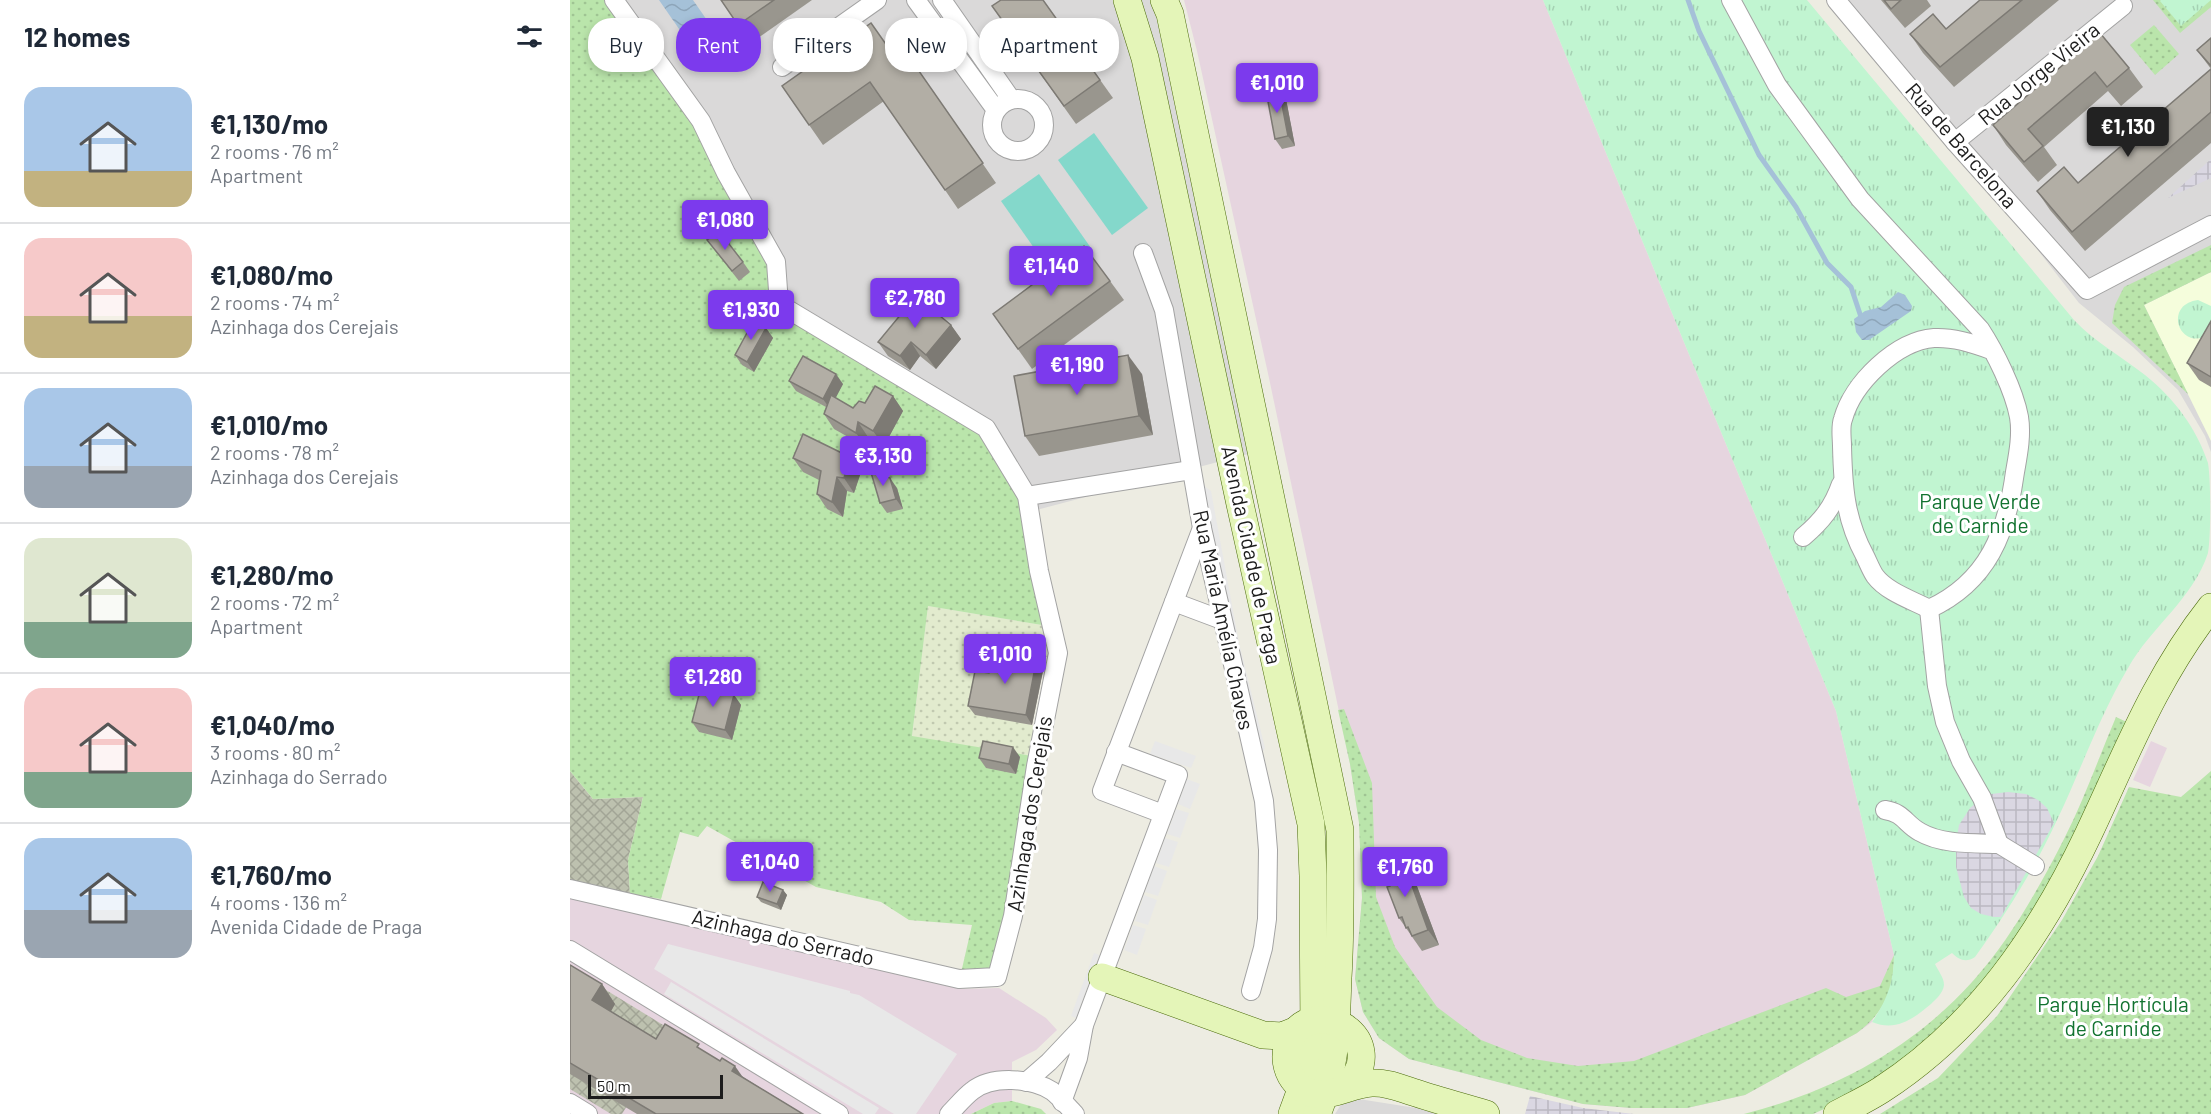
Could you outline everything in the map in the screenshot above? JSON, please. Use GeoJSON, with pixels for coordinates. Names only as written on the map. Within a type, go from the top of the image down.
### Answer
{"type":"FeatureCollection","features":[{"type":"Feature","properties":{"kind":"main road","name":"Avenida Cidade de Praga"},"geometry":{"type":"LineString","coordinates":[[1127,0],[1145,58],[1242,516],[1311,824],[1316,1024],[1334,1059],[1323,1096],[1292,1114]]}},
{"type":"Feature","properties":{"kind":"main road","name":"Avenida Cidade de Praga"},"geometry":{"type":"LineString","coordinates":[[1164,0],[1170,14],[1340,830],[1316,1024]]}},
{"type":"Feature","properties":{"kind":"main road"},"geometry":{"type":"LineString","coordinates":[[1837,1114],[1881,1090],[1925,1057],[2003,978],[2033,937],[2063,886],[2140,720],[2169,666],[2211,607]]}},
{"type":"Feature","properties":{"kind":"main road"},"geometry":{"type":"LineString","coordinates":[[1102,977],[1263,1035],[1282,1036],[1316,1024],[1349,1029],[1355,1036],[1361,1054],[1370,1069],[1385,1083]]}},
{"type":"Feature","properties":{"kind":"main road"},"geometry":{"type":"LineString","coordinates":[[1316,1024],[1287,1047],[1286,1057],[1291,1077],[1323,1096],[1359,1084],[1385,1083],[1486,1114]]}},
{"type":"Feature","properties":{"kind":"main road"},"geometry":{"type":"LineString","coordinates":[[1263,1035],[1286,1057]]}},
{"type":"Feature","properties":{"kind":"main road"},"geometry":{"type":"LineString","coordinates":[[1323,1096],[1358,1073],[1361,1054]]}},
{"type":"Feature","properties":{"kind":"street","name":"Azinhaga dos Cerejais"},"geometry":{"type":"LineString","coordinates":[[614,0],[701,121],[726,173],[776,262],[779,303],[986,428],[1027,496],[1039,571],[1058,653],[1036,766],[1013,916],[997,977]]}},
{"type":"Feature","properties":{"kind":"street"},"geometry":{"type":"LineString","coordinates":[[851,18],[877,0]]}},
{"type":"Feature","properties":{"kind":"street"},"geometry":{"type":"LineString","coordinates":[[916,0],[996,110]]}},
{"type":"Feature","properties":{"kind":"street"},"geometry":{"type":"LineString","coordinates":[[942,0],[1011,99]]}},
{"type":"Feature","properties":{"kind":"street"},"geometry":{"type":"LineString","coordinates":[[1731,0],[1777,85],[1860,199],[1980,329],[2008,386],[2019,417],[2019,446],[2005,524],[1989,559],[1960,592],[1929,609]]}},
{"type":"Feature","properties":{"kind":"street","name":"Rua de Barcelona"},"geometry":{"type":"LineString","coordinates":[[1836,0],[1955,142],[2087,290],[2211,225]]}},
{"type":"Feature","properties":{"kind":"street","name":"Rua Jorge Vieira"},"geometry":{"type":"LineString","coordinates":[[1955,142],[2123,6]]}},
{"type":"Feature","properties":{"kind":"street"},"geometry":{"type":"LineString","coordinates":[[1011,99],[1029,101],[1037,106],[1042,114],[1044,132],[1040,140],[1034,147],[1025,151],[1007,150],[994,137],[992,128],[996,110],[1011,99]]}},
{"type":"Feature","properties":{"kind":"street","name":"Rua Maria Amélia Chaves"},"geometry":{"type":"LineString","coordinates":[[1143,253],[1164,310],[1202,528],[1264,801],[1267,833],[1267,920],[1260,962],[1251,991]]}},
{"type":"Feature","properties":{"kind":"street"},"geometry":{"type":"LineString","coordinates":[[1929,609],[1897,594],[1876,578],[1856,539],[1845,504],[1842,420],[1860,387],[1878,366],[1905,347],[1927,339],[1958,340],[1991,350]]}},
{"type":"Feature","properties":{"kind":"street"},"geometry":{"type":"LineString","coordinates":[[1027,496],[1191,470]]}},
{"type":"Feature","properties":{"kind":"street"},"geometry":{"type":"LineString","coordinates":[[1803,537],[1821,522],[1835,502],[1843,479]]}},
{"type":"Feature","properties":{"kind":"street"},"geometry":{"type":"LineString","coordinates":[[1163,814],[1102,791],[1202,528]]}},
{"type":"Feature","properties":{"kind":"street"},"geometry":{"type":"LineString","coordinates":[[1174,602],[1222,620]]}},
{"type":"Feature","properties":{"kind":"street"},"geometry":{"type":"LineString","coordinates":[[1929,609],[1937,686],[1945,722],[1961,762],[1982,798],[1999,844]]}},
{"type":"Feature","properties":{"kind":"street"},"geometry":{"type":"LineString","coordinates":[[1069,1108],[1084,1025],[1178,775],[1116,752]]}},
{"type":"Feature","properties":{"kind":"street"},"geometry":{"type":"LineString","coordinates":[[1885,810],[1897,812],[1921,833],[1956,843],[1999,844],[2035,866]]}},
{"type":"Feature","properties":{"kind":"street","name":"Azinhaga do Serrado"},"geometry":{"type":"LineString","coordinates":[[570,889],[958,979],[997,977]]}},
{"type":"Feature","properties":{"kind":"street"},"geometry":{"type":"LineString","coordinates":[[570,950],[839,1114]]}},
{"type":"Feature","properties":{"kind":"street"},"geometry":{"type":"LineString","coordinates":[[1026,1082],[1049,1062],[1084,1025]]}},
{"type":"Feature","properties":{"kind":"street"},"geometry":{"type":"LineString","coordinates":[[949,1114],[973,1089],[990,1083],[1010,1080],[1026,1082],[1052,1092],[1069,1108]]}},
{"type":"Feature","properties":{"kind":"street"},"geometry":{"type":"LineString","coordinates":[[570,1103],[588,1114]]}},
{"type":"Feature","properties":{"kind":"shaded area"},"geometry":{"type":"Polygon","coordinates":[[[589,0],[1150,0],[1157,20],[1248,454],[1010,517],[769,318],[630,72],[664,72],[664,18],[599,18],[589,0]]]}},
{"type":"Feature","properties":{"kind":"shaded area"},"geometry":{"type":"Polygon","coordinates":[[[1184,0],[1543,0],[1836,711],[1894,955],[1872,1022],[1857,1033],[1745,1095],[1687,1108],[1631,1108],[1583,1104],[1409,1059],[1379,1038],[1363,1012],[1355,979],[1362,898],[1359,821],[1350,764],[1269,378],[1184,0]]]}},
{"type":"Feature","properties":{"kind":"shaded area"},"geometry":{"type":"Polygon","coordinates":[[[1843,0],[2211,0],[2211,452],[2205,436],[2178,390],[2133,347],[2079,303],[1843,0]]]}},
{"type":"Feature","properties":{"kind":"shaded area"},"geometry":{"type":"Polygon","coordinates":[[[1094,133],[1148,208],[1112,235],[1058,160],[1094,133]]]}},
{"type":"Feature","properties":{"kind":"shaded area"},"geometry":{"type":"Polygon","coordinates":[[[2211,159],[2211,178],[2168,198],[2211,159]]]}},
{"type":"Feature","properties":{"kind":"shaded area"},"geometry":{"type":"Polygon","coordinates":[[[1039,174],[1091,248],[1053,275],[1001,201],[1039,174]]]}},
{"type":"Feature","properties":{"kind":"shaded area"},"geometry":{"type":"Polygon","coordinates":[[[2211,272],[2211,441],[2144,305],[2211,272]]]}},
{"type":"Feature","properties":{"kind":"shaded area"},"geometry":{"type":"Polygon","coordinates":[[[1204,486],[1211,491],[1239,643],[1265,748],[1261,754],[1234,644],[1204,486]]]}},
{"type":"Feature","properties":{"kind":"shaded area"},"geometry":{"type":"Polygon","coordinates":[[[928,606],[1048,626],[1048,657],[1035,655],[1023,723],[1037,726],[1032,756],[912,737],[928,606]]]}},
{"type":"Feature","properties":{"kind":"shaded area"},"geometry":{"type":"Polygon","coordinates":[[[1155,741],[1196,756],[1191,768],[1150,754],[1155,741]]]}},
{"type":"Feature","properties":{"kind":"shaded area"},"geometry":{"type":"Polygon","coordinates":[[[2151,741],[2167,748],[2150,787],[2133,780],[2151,741]]]}},
{"type":"Feature","properties":{"kind":"shaded area"},"geometry":{"type":"Polygon","coordinates":[[[570,771],[593,799],[643,797],[628,860],[630,894],[570,882],[570,771]]]}},
{"type":"Feature","properties":{"kind":"shaded area"},"geometry":{"type":"Polygon","coordinates":[[[1187,779],[1200,784],[1190,809],[1178,804],[1187,779]]]}},
{"type":"Feature","properties":{"kind":"shaded area"},"geometry":{"type":"Polygon","coordinates":[[[2008,792],[2026,794],[2038,800],[2047,808],[2054,823],[2001,917],[1994,917],[1981,914],[1971,908],[1964,897],[1956,867],[1956,843],[1959,825],[1970,808],[1991,794],[2008,792]]]}},
{"type":"Feature","properties":{"kind":"shaded area"},"geometry":{"type":"Polygon","coordinates":[[[1176,809],[1189,813],[1180,838],[1167,834],[1176,809]]]}},
{"type":"Feature","properties":{"kind":"shaded area"},"geometry":{"type":"Polygon","coordinates":[[[1165,838],[1178,842],[1169,867],[1156,863],[1165,838]]]}},
{"type":"Feature","properties":{"kind":"shaded area"},"geometry":{"type":"Polygon","coordinates":[[[1154,866],[1167,871],[1158,896],[1145,892],[1154,866]]]}},
{"type":"Feature","properties":{"kind":"shaded area"},"geometry":{"type":"Polygon","coordinates":[[[1144,895],[1157,900],[1148,925],[1135,921],[1144,895]]]}},
{"type":"Feature","properties":{"kind":"shaded area"},"geometry":{"type":"Polygon","coordinates":[[[570,898],[960,989],[999,988],[1046,1018],[1057,1030],[1036,1050],[1012,1062],[1012,1101],[994,1103],[971,1114],[570,1114],[570,898]]]}},
{"type":"Feature","properties":{"kind":"shaded area"},"geometry":{"type":"Polygon","coordinates":[[[1133,925],[1146,929],[1137,955],[1124,950],[1133,925]]]}},
{"type":"Feature","properties":{"kind":"shaded area"},"geometry":{"type":"Polygon","coordinates":[[[668,944],[850,991],[957,1054],[916,1114],[894,1114],[654,969],[668,944]]]}},
{"type":"Feature","properties":{"kind":"shaded area"},"geometry":{"type":"Polygon","coordinates":[[[1094,953],[1099,955],[1076,1018],[1071,1016],[1094,953]]]}},
{"type":"Feature","properties":{"kind":"shaded area"},"geometry":{"type":"Polygon","coordinates":[[[570,968],[673,1031],[622,1114],[611,1114],[570,1089],[570,968]]]}},
{"type":"Feature","properties":{"kind":"shaded area"},"geometry":{"type":"Polygon","coordinates":[[[671,982],[879,1108],[875,1114],[863,1114],[664,994],[671,982]]]}},
{"type":"Feature","properties":{"kind":"shaded area"},"geometry":{"type":"Polygon","coordinates":[[[1530,1096],[1583,1108],[1634,1114],[1525,1114],[1530,1096]]]}},
{"type":"Feature","properties":{"kind":"shaded area"},"geometry":{"type":"Polygon","coordinates":[[[1346,1097],[1416,1108],[1437,1114],[1335,1114],[1346,1097]]]}},
{"type":"Feature","properties":{"kind":"green space"},"geometry":{"type":"Polygon","coordinates":[[[570,0],[607,0],[620,18],[588,18],[588,72],[660,72],[673,90],[686,117],[703,138],[767,261],[774,309],[980,432],[1020,498],[1048,626],[928,606],[912,736],[1032,756],[1017,851],[995,963],[987,973],[961,973],[972,925],[909,920],[881,902],[816,887],[707,826],[698,837],[680,832],[661,899],[630,894],[628,860],[643,797],[593,799],[570,771],[570,0]]]}},
{"type":"Feature","properties":{"kind":"green space","name":"Parque Verde de Carnide"},"geometry":{"type":"Polygon","coordinates":[[[1543,0],[1807,0],[2074,320],[2156,384],[2175,404],[2198,438],[2208,463],[2210,534],[2208,553],[2201,569],[2182,599],[2137,653],[2128,668],[2099,724],[2048,838],[2030,873],[1998,924],[1975,957],[1963,960],[1952,953],[1935,964],[1944,985],[1939,996],[1918,1015],[1896,1025],[1881,1025],[1872,1022],[1889,990],[1894,955],[1836,711],[1543,0]]]}},
{"type":"Feature","properties":{"kind":"green space"},"geometry":{"type":"Polygon","coordinates":[[[2153,0],[2211,0],[2211,7],[2180,33],[2153,0]]]}},
{"type":"Feature","properties":{"kind":"green space"},"geometry":{"type":"Polygon","coordinates":[[[2161,0],[2211,0],[2181,26],[2160,1],[2161,0]]]}},
{"type":"Feature","properties":{"kind":"green space"},"geometry":{"type":"Polygon","coordinates":[[[2154,25],[2179,54],[2155,75],[2130,45],[2154,25]]]}},
{"type":"Feature","properties":{"kind":"green space"},"geometry":{"type":"Polygon","coordinates":[[[2211,245],[2211,272],[2144,305],[2188,394],[2112,323],[2115,305],[2124,287],[2211,245]]]}},
{"type":"Feature","properties":{"kind":"green space"},"geometry":{"type":"Polygon","coordinates":[[[2198,300],[2211,306],[2211,333],[2200,338],[2191,338],[2179,327],[2178,318],[2180,310],[2187,304],[2198,300]]]}},
{"type":"Feature","properties":{"kind":"green space"},"geometry":{"type":"Polygon","coordinates":[[[1344,709],[1372,783],[1376,897],[1395,947],[1437,1007],[1481,1040],[1527,1058],[1578,1066],[1634,1061],[1826,988],[1846,997],[1880,986],[1894,955],[1890,990],[1886,999],[1875,1017],[1857,1033],[1745,1095],[1687,1108],[1631,1108],[1583,1104],[1409,1059],[1379,1038],[1363,1012],[1355,979],[1362,898],[1359,823],[1350,764],[1338,710],[1344,709]]]}},
{"type":"Feature","properties":{"kind":"green space"},"geometry":{"type":"Polygon","coordinates":[[[2116,717],[2129,723],[2088,817],[1996,973],[1904,1061],[1833,1105],[1813,1114],[1744,1114],[1809,1093],[1869,1065],[1924,1028],[1973,981],[2011,931],[2044,876],[2078,809],[2116,717]]]}},
{"type":"Feature","properties":{"kind":"green space","name":"Parque Hortícula de Carnide"},"geometry":{"type":"Polygon","coordinates":[[[2211,771],[2211,1114],[1880,1114],[1938,1078],[1997,1016],[2062,920],[2098,856],[2129,787],[2181,797],[2211,771]]]}},
{"type":"Feature","properties":{"kind":"green space"},"geometry":{"type":"Polygon","coordinates":[[[1012,1101],[1041,1109],[1046,1114],[971,1114],[994,1103],[1012,1101]]]}},
{"type":"Feature","properties":{"kind":"water"},"geometry":{"type":"Polygon","coordinates":[[[659,0],[693,0],[706,18],[676,18],[676,25],[659,0]]]}},
{"type":"Feature","properties":{"kind":"water"},"geometry":{"type":"Polygon","coordinates":[[[1898,292],[1905,295],[1912,306],[1911,311],[1869,340],[1862,340],[1856,332],[1854,319],[1865,311],[1881,307],[1898,292]]]}},
{"type":"Feature","properties":{"kind":"building"},"geometry":{"type":"Polygon","coordinates":[[[721,0],[774,0],[748,18],[733,18],[721,0]]]}},
{"type":"Feature","properties":{"kind":"building"},"geometry":{"type":"Polygon","coordinates":[[[1001,0],[1043,0],[1056,18],[1001,18],[992,6],[1001,0]]]}},
{"type":"Feature","properties":{"kind":"building"},"geometry":{"type":"Polygon","coordinates":[[[1884,0],[1901,0],[1891,9],[1884,0]]]}},
{"type":"Feature","properties":{"kind":"building"},"geometry":{"type":"Polygon","coordinates":[[[1980,0],[2022,0],[1940,67],[1910,34],[1933,14],[1946,29],[1980,0]]]}},
{"type":"Feature","properties":{"kind":"building"},"geometry":{"type":"Polygon","coordinates":[[[873,26],[885,43],[885,72],[920,72],[983,163],[945,190],[870,82],[809,125],[782,86],[802,72],[873,72],[873,26]]]}},
{"type":"Feature","properties":{"kind":"building"},"geometry":{"type":"Polygon","coordinates":[[[2100,33],[2129,68],[2107,87],[2095,72],[2028,129],[2043,146],[2024,162],[1993,125],[2100,33]]]}},
{"type":"Feature","properties":{"kind":"building"},"geometry":{"type":"Polygon","coordinates":[[[2211,38],[2211,66],[2197,50],[2211,38]]]}},
{"type":"Feature","properties":{"kind":"building"},"geometry":{"type":"Polygon","coordinates":[[[2211,69],[2211,112],[2072,232],[2037,191],[2064,167],[2078,183],[2211,69]]]}},
{"type":"Feature","properties":{"kind":"building"},"geometry":{"type":"Polygon","coordinates":[[[1040,72],[1094,72],[1100,80],[1064,106],[1040,72]]]}},
{"type":"Feature","properties":{"kind":"building"},"geometry":{"type":"Polygon","coordinates":[[[1279,89],[1288,136],[1275,139],[1266,91],[1279,89]]]}},
{"type":"Feature","properties":{"kind":"building"},"geometry":{"type":"Polygon","coordinates":[[[719,231],[743,262],[732,271],[707,240],[719,231]]]}},
{"type":"Feature","properties":{"kind":"building"},"geometry":{"type":"Polygon","coordinates":[[[1084,246],[1110,281],[1018,349],[993,314],[1084,246]]]}},
{"type":"Feature","properties":{"kind":"building"},"geometry":{"type":"Polygon","coordinates":[[[916,296],[951,325],[926,355],[911,342],[900,356],[878,342],[916,296]]]}},
{"type":"Feature","properties":{"kind":"building"},"geometry":{"type":"Polygon","coordinates":[[[754,320],[766,328],[747,362],[735,355],[754,320]]]}},
{"type":"Feature","properties":{"kind":"building"},"geometry":{"type":"Polygon","coordinates":[[[2211,321],[2211,377],[2187,363],[2211,321]]]}},
{"type":"Feature","properties":{"kind":"building"},"geometry":{"type":"Polygon","coordinates":[[[1128,355],[1139,416],[1025,436],[1014,376],[1128,355]]]}},
{"type":"Feature","properties":{"kind":"building"},"geometry":{"type":"Polygon","coordinates":[[[803,356],[836,374],[823,399],[789,381],[803,356]]]}},
{"type":"Feature","properties":{"kind":"building"},"geometry":{"type":"Polygon","coordinates":[[[875,386],[893,396],[873,431],[858,422],[856,433],[824,414],[831,395],[853,408],[859,401],[865,403],[875,386]]]}},
{"type":"Feature","properties":{"kind":"building"},"geometry":{"type":"Polygon","coordinates":[[[803,434],[850,457],[844,478],[837,477],[832,502],[817,494],[821,471],[793,458],[803,434]]]}},
{"type":"Feature","properties":{"kind":"building"},"geometry":{"type":"Polygon","coordinates":[[[870,469],[890,478],[896,499],[880,503],[870,469]]]}},
{"type":"Feature","properties":{"kind":"building"},"geometry":{"type":"Polygon","coordinates":[[[1028,645],[1039,647],[1026,715],[968,706],[975,671],[989,673],[993,657],[1025,663],[1028,645]]]}},
{"type":"Feature","properties":{"kind":"building"},"geometry":{"type":"Polygon","coordinates":[[[701,687],[734,695],[725,730],[692,722],[701,687]]]}},
{"type":"Feature","properties":{"kind":"building"},"geometry":{"type":"Polygon","coordinates":[[[983,741],[1013,747],[1009,764],[979,758],[983,741]]]}},
{"type":"Feature","properties":{"kind":"building"},"geometry":{"type":"Polygon","coordinates":[[[1402,858],[1428,930],[1412,936],[1402,917],[1399,918],[1387,887],[1390,886],[1386,876],[1389,875],[1385,865],[1402,858]]]}},
{"type":"Feature","properties":{"kind":"building"},"geometry":{"type":"Polygon","coordinates":[[[763,882],[783,890],[777,904],[757,897],[763,882]]]}},
{"type":"Feature","properties":{"kind":"building"},"geometry":{"type":"Polygon","coordinates":[[[570,965],[602,984],[592,1000],[656,1039],[665,1024],[699,1044],[697,1047],[720,1061],[722,1058],[735,1066],[732,1071],[803,1114],[656,1114],[570,1063],[570,965]]]}},
{"type":"Feature","properties":{"kind":"waterway"},"geometry":{"type":"LineString","coordinates":[[1688,0],[1699,31],[1759,155],[1796,207],[1827,263],[1851,287],[1862,320]]}}]}
